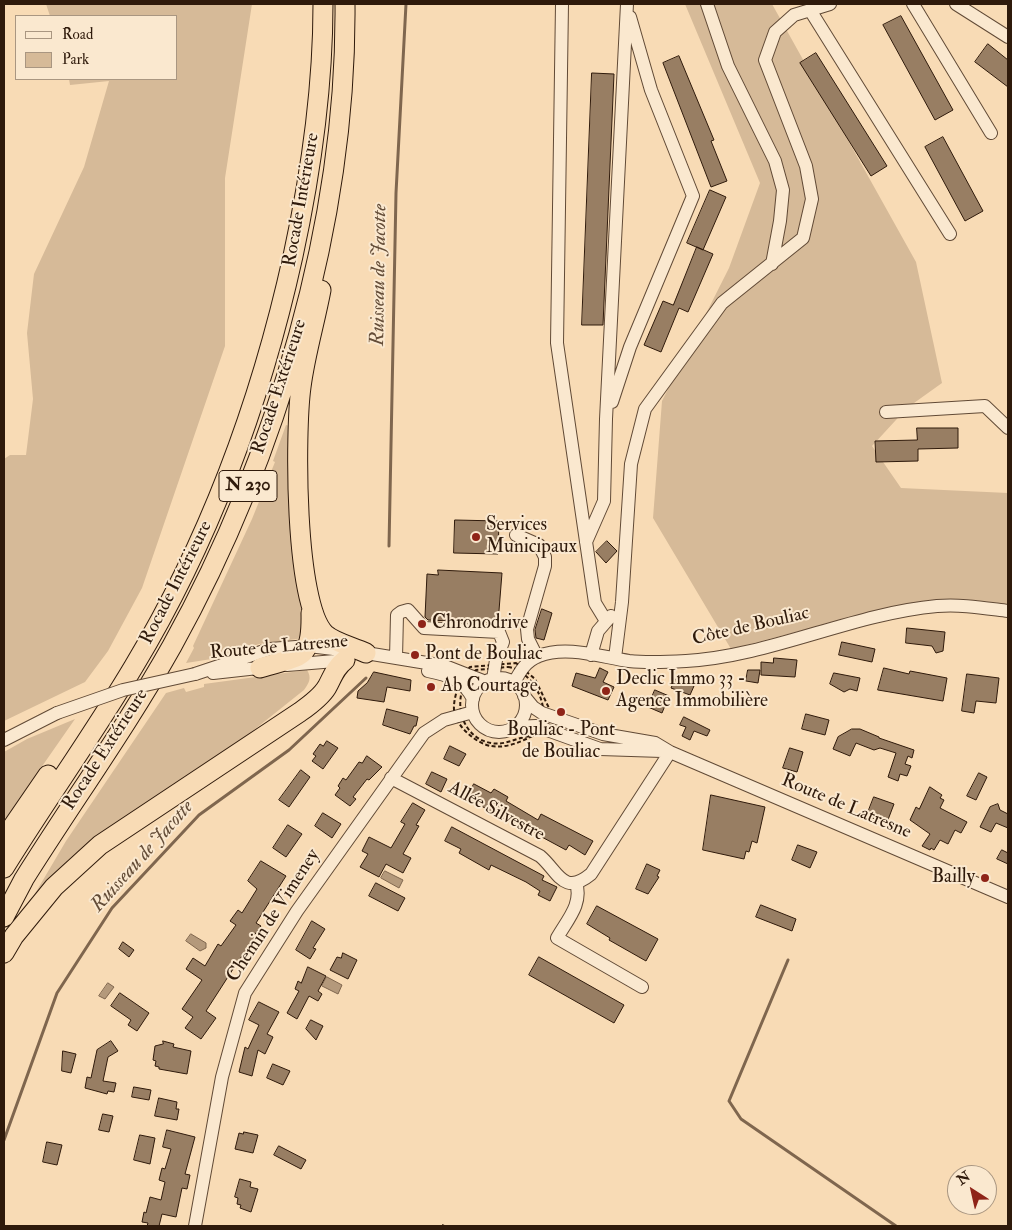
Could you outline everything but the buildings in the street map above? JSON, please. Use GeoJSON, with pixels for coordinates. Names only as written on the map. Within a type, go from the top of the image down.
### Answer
{"type":"FeatureCollection","features":[{"type":"Feature","properties":{"kind":"highway","name":"Rocade Intérieure"},"geometry":{"type":"LineString","coordinates":[[4,868],[134,667],[172,599],[221,493],[252,410],[282,307],[306,196],[315,126],[323,4]]}},
{"type":"Feature","properties":{"kind":"highway","name":"Rocade Extérieure"},"geometry":{"type":"LineString","coordinates":[[4,917],[24,879],[168,653],[216,560],[243,498],[286,380],[304,313],[330,195],[340,109],[345,4]]}},
{"type":"Feature","properties":{"kind":"highway"},"geometry":{"type":"LineString","coordinates":[[260,668],[300,656],[309,646],[311,638],[311,611],[301,528],[297,420],[301,385],[334,221],[330,195]]}},
{"type":"Feature","properties":{"kind":"highway"},"geometry":{"type":"LineString","coordinates":[[311,611],[324,633],[366,653]]}},
{"type":"Feature","properties":{"kind":"highway"},"geometry":{"type":"LineString","coordinates":[[4,953],[14,936],[54,887],[100,845],[300,712],[317,699],[327,687],[338,665],[345,660]]}},
{"type":"Feature","properties":{"kind":"highway"},"geometry":{"type":"LineString","coordinates":[[4,839],[58,760],[81,747]]}},
{"type":"Feature","properties":{"kind":"street"},"geometry":{"type":"LineString","coordinates":[[562,4],[557,344],[594,603],[606,621]]}},
{"type":"Feature","properties":{"kind":"street"},"geometry":{"type":"LineString","coordinates":[[707,4],[728,66],[775,161],[783,190],[772,264]]}},
{"type":"Feature","properties":{"kind":"street"},"geometry":{"type":"LineString","coordinates":[[614,658],[622,602],[631,464],[645,409],[722,302],[803,238],[812,199],[806,166],[765,60],[775,32],[794,14],[830,4]]}},
{"type":"Feature","properties":{"kind":"street"},"geometry":{"type":"LineString","coordinates":[[913,4],[991,133]]}},
{"type":"Feature","properties":{"kind":"street"},"geometry":{"type":"LineString","coordinates":[[956,4],[1008,37]]}},
{"type":"Feature","properties":{"kind":"street"},"geometry":{"type":"LineString","coordinates":[[586,542],[604,501],[606,419],[627,6]]}},
{"type":"Feature","properties":{"kind":"street"},"geometry":{"type":"LineString","coordinates":[[606,419],[630,347],[693,196],[651,90],[627,6]]}},
{"type":"Feature","properties":{"kind":"street"},"geometry":{"type":"LineString","coordinates":[[810,10],[950,234]]}},
{"type":"Feature","properties":{"kind":"street"},"geometry":{"type":"LineString","coordinates":[[886,412],[985,406],[1008,428]]}},
{"type":"Feature","properties":{"kind":"street"},"geometry":{"type":"LineString","coordinates":[[514,683],[522,669],[537,656],[528,639],[527,629],[545,566],[545,556],[539,545],[516,535]]}},
{"type":"Feature","properties":{"kind":"street"},"geometry":{"type":"LineString","coordinates":[[591,655],[598,631],[622,602]]}},
{"type":"Feature","properties":{"kind":"street","name":"Côte de Bouliac"},"geometry":{"type":"LineString","coordinates":[[537,656],[557,652],[648,662],[718,657],[838,626],[923,608],[967,606],[1008,611]]}},
{"type":"Feature","properties":{"kind":"street"},"geometry":{"type":"LineString","coordinates":[[396,658],[397,615],[408,610],[424,628],[499,632],[502,642],[490,680]]}},
{"type":"Feature","properties":{"kind":"street","name":"Route de Latresne"},"geometry":{"type":"LineString","coordinates":[[195,674],[270,649],[309,646],[445,666],[463,677]]}},
{"type":"Feature","properties":{"kind":"street","name":"Route de Latresne"},"geometry":{"type":"LineString","coordinates":[[195,674],[345,660],[378,661],[463,677],[490,680]]}},
{"type":"Feature","properties":{"kind":"street"},"geometry":{"type":"LineString","coordinates":[[4,740],[57,713],[123,690],[195,674]]}},
{"type":"Feature","properties":{"kind":"street"},"geometry":{"type":"LineString","coordinates":[[463,677],[469,690],[473,706],[477,720],[490,730],[506,731],[514,727],[525,713],[524,696],[514,683],[507,680],[490,680],[479,687],[473,706]]}},
{"type":"Feature","properties":{"kind":"street","name":"Route de Latresne"},"geometry":{"type":"LineString","coordinates":[[524,696],[533,708],[547,715],[603,734],[655,744],[1008,897]]}},
{"type":"Feature","properties":{"kind":"street","name":"Chemin de Vimeney"},"geometry":{"type":"LineString","coordinates":[[195,1226],[222,1077],[245,993],[296,911],[424,733],[436,724],[457,716],[473,706]]}},
{"type":"Feature","properties":{"kind":"street","name":"Route de Latresne"},"geometry":{"type":"LineString","coordinates":[[514,727],[529,725],[542,728],[600,749],[670,752]]}},
{"type":"Feature","properties":{"kind":"street"},"geometry":{"type":"LineString","coordinates":[[624,751],[625,738]]}},
{"type":"Feature","properties":{"kind":"street"},"geometry":{"type":"LineString","coordinates":[[642,987],[557,938],[578,902],[579,892],[576,883],[582,882],[592,874],[670,752]]}},
{"type":"Feature","properties":{"kind":"street","name":"Allée Silvestre"},"geometry":{"type":"LineString","coordinates":[[391,778],[540,856],[548,862],[557,877],[567,882],[576,883]]}},
{"type":"Feature","properties":{"kind":"path"},"geometry":{"type":"LineString","coordinates":[[516,663],[534,679],[549,708],[540,732],[513,744],[490,746],[479,742],[461,726],[453,709],[463,677],[470,667],[496,665],[516,663]]}},
{"type":"Feature","properties":{"kind":"green space"},"geometry":{"type":"Polygon","coordinates":[[[46,4],[252,4],[225,178],[225,346],[142,588],[108,651],[85,682],[4,721],[4,459],[10,455],[26,455],[33,399],[27,333],[34,274],[84,167],[109,81],[70,85],[69,80],[178,80],[178,15],[50,15],[46,4]]]}},
{"type":"Feature","properties":{"kind":"green space"},"geometry":{"type":"Polygon","coordinates":[[[685,4],[772,4],[916,262],[942,383],[907,408],[872,446],[901,488],[1008,493],[1008,604],[963,599],[944,600],[849,618],[731,649],[653,518],[662,401],[729,268],[760,183],[685,4]]]}},
{"type":"Feature","properties":{"kind":"green space"},"geometry":{"type":"Polygon","coordinates":[[[286,425],[290,426],[307,625],[304,638],[259,644],[218,658],[186,663],[252,519],[275,462],[273,461],[286,425]]]}},
{"type":"Feature","properties":{"kind":"green space"},"geometry":{"type":"Polygon","coordinates":[[[307,670],[309,680],[304,690],[23,914],[66,841],[166,693],[184,688],[186,692],[204,687],[204,684],[307,670]]]}},
{"type":"Feature","properties":{"kind":"green space"},"geometry":{"type":"Polygon","coordinates":[[[75,719],[6,818],[4,817],[4,752],[27,739],[75,719]]]}},
{"type":"Feature","properties":{"kind":"shaded area"},"geometry":{"type":"Polygon","coordinates":[[[385,871],[403,880],[399,888],[381,878],[385,871]]]}},
{"type":"Feature","properties":{"kind":"shaded area"},"geometry":{"type":"Polygon","coordinates":[[[191,934],[206,943],[206,948],[200,951],[186,941],[191,934]]]}},
{"type":"Feature","properties":{"kind":"shaded area"},"geometry":{"type":"Polygon","coordinates":[[[327,977],[342,985],[338,994],[322,986],[327,977]]]}},
{"type":"Feature","properties":{"kind":"shaded area"},"geometry":{"type":"Polygon","coordinates":[[[108,983],[114,987],[105,999],[99,996],[108,983]]]}},
{"type":"Feature","properties":{"kind":"waterway","name":"Ruisseau de Jacotte"},"geometry":{"type":"LineString","coordinates":[[389,546],[396,193],[406,4]]}},
{"type":"Feature","properties":{"kind":"waterway","name":"Ruisseau de Jacotte"},"geometry":{"type":"LineString","coordinates":[[4,1140],[57,993],[112,908],[199,815],[289,750],[366,678]]}},
{"type":"Feature","properties":{"kind":"waterway"},"geometry":{"type":"LineString","coordinates":[[788,960],[729,1101],[741,1119],[896,1226]]}},
{"type":"Feature","properties":{"kind":"place","name":"Services Municipaux"},"geometry":{"type":"Point","coordinates":[476,537]}},
{"type":"Feature","properties":{"kind":"place","name":"Chronodrive"},"geometry":{"type":"Point","coordinates":[422,624]}},
{"type":"Feature","properties":{"kind":"place","name":"Pont de Bouliac"},"geometry":{"type":"Point","coordinates":[415,655]}},
{"type":"Feature","properties":{"kind":"place","name":"Ab Courtage"},"geometry":{"type":"Point","coordinates":[431,687]}},
{"type":"Feature","properties":{"kind":"place","name":"Declic Immo 33 - Agence Immobilière"},"geometry":{"type":"Point","coordinates":[606,691]}},
{"type":"Feature","properties":{"kind":"place","name":"Bouliac - Pont de Bouliac"},"geometry":{"type":"Point","coordinates":[561,712]}},
{"type":"Feature","properties":{"kind":"place","name":"Bailly"},"geometry":{"type":"Point","coordinates":[985,878]}}]}
